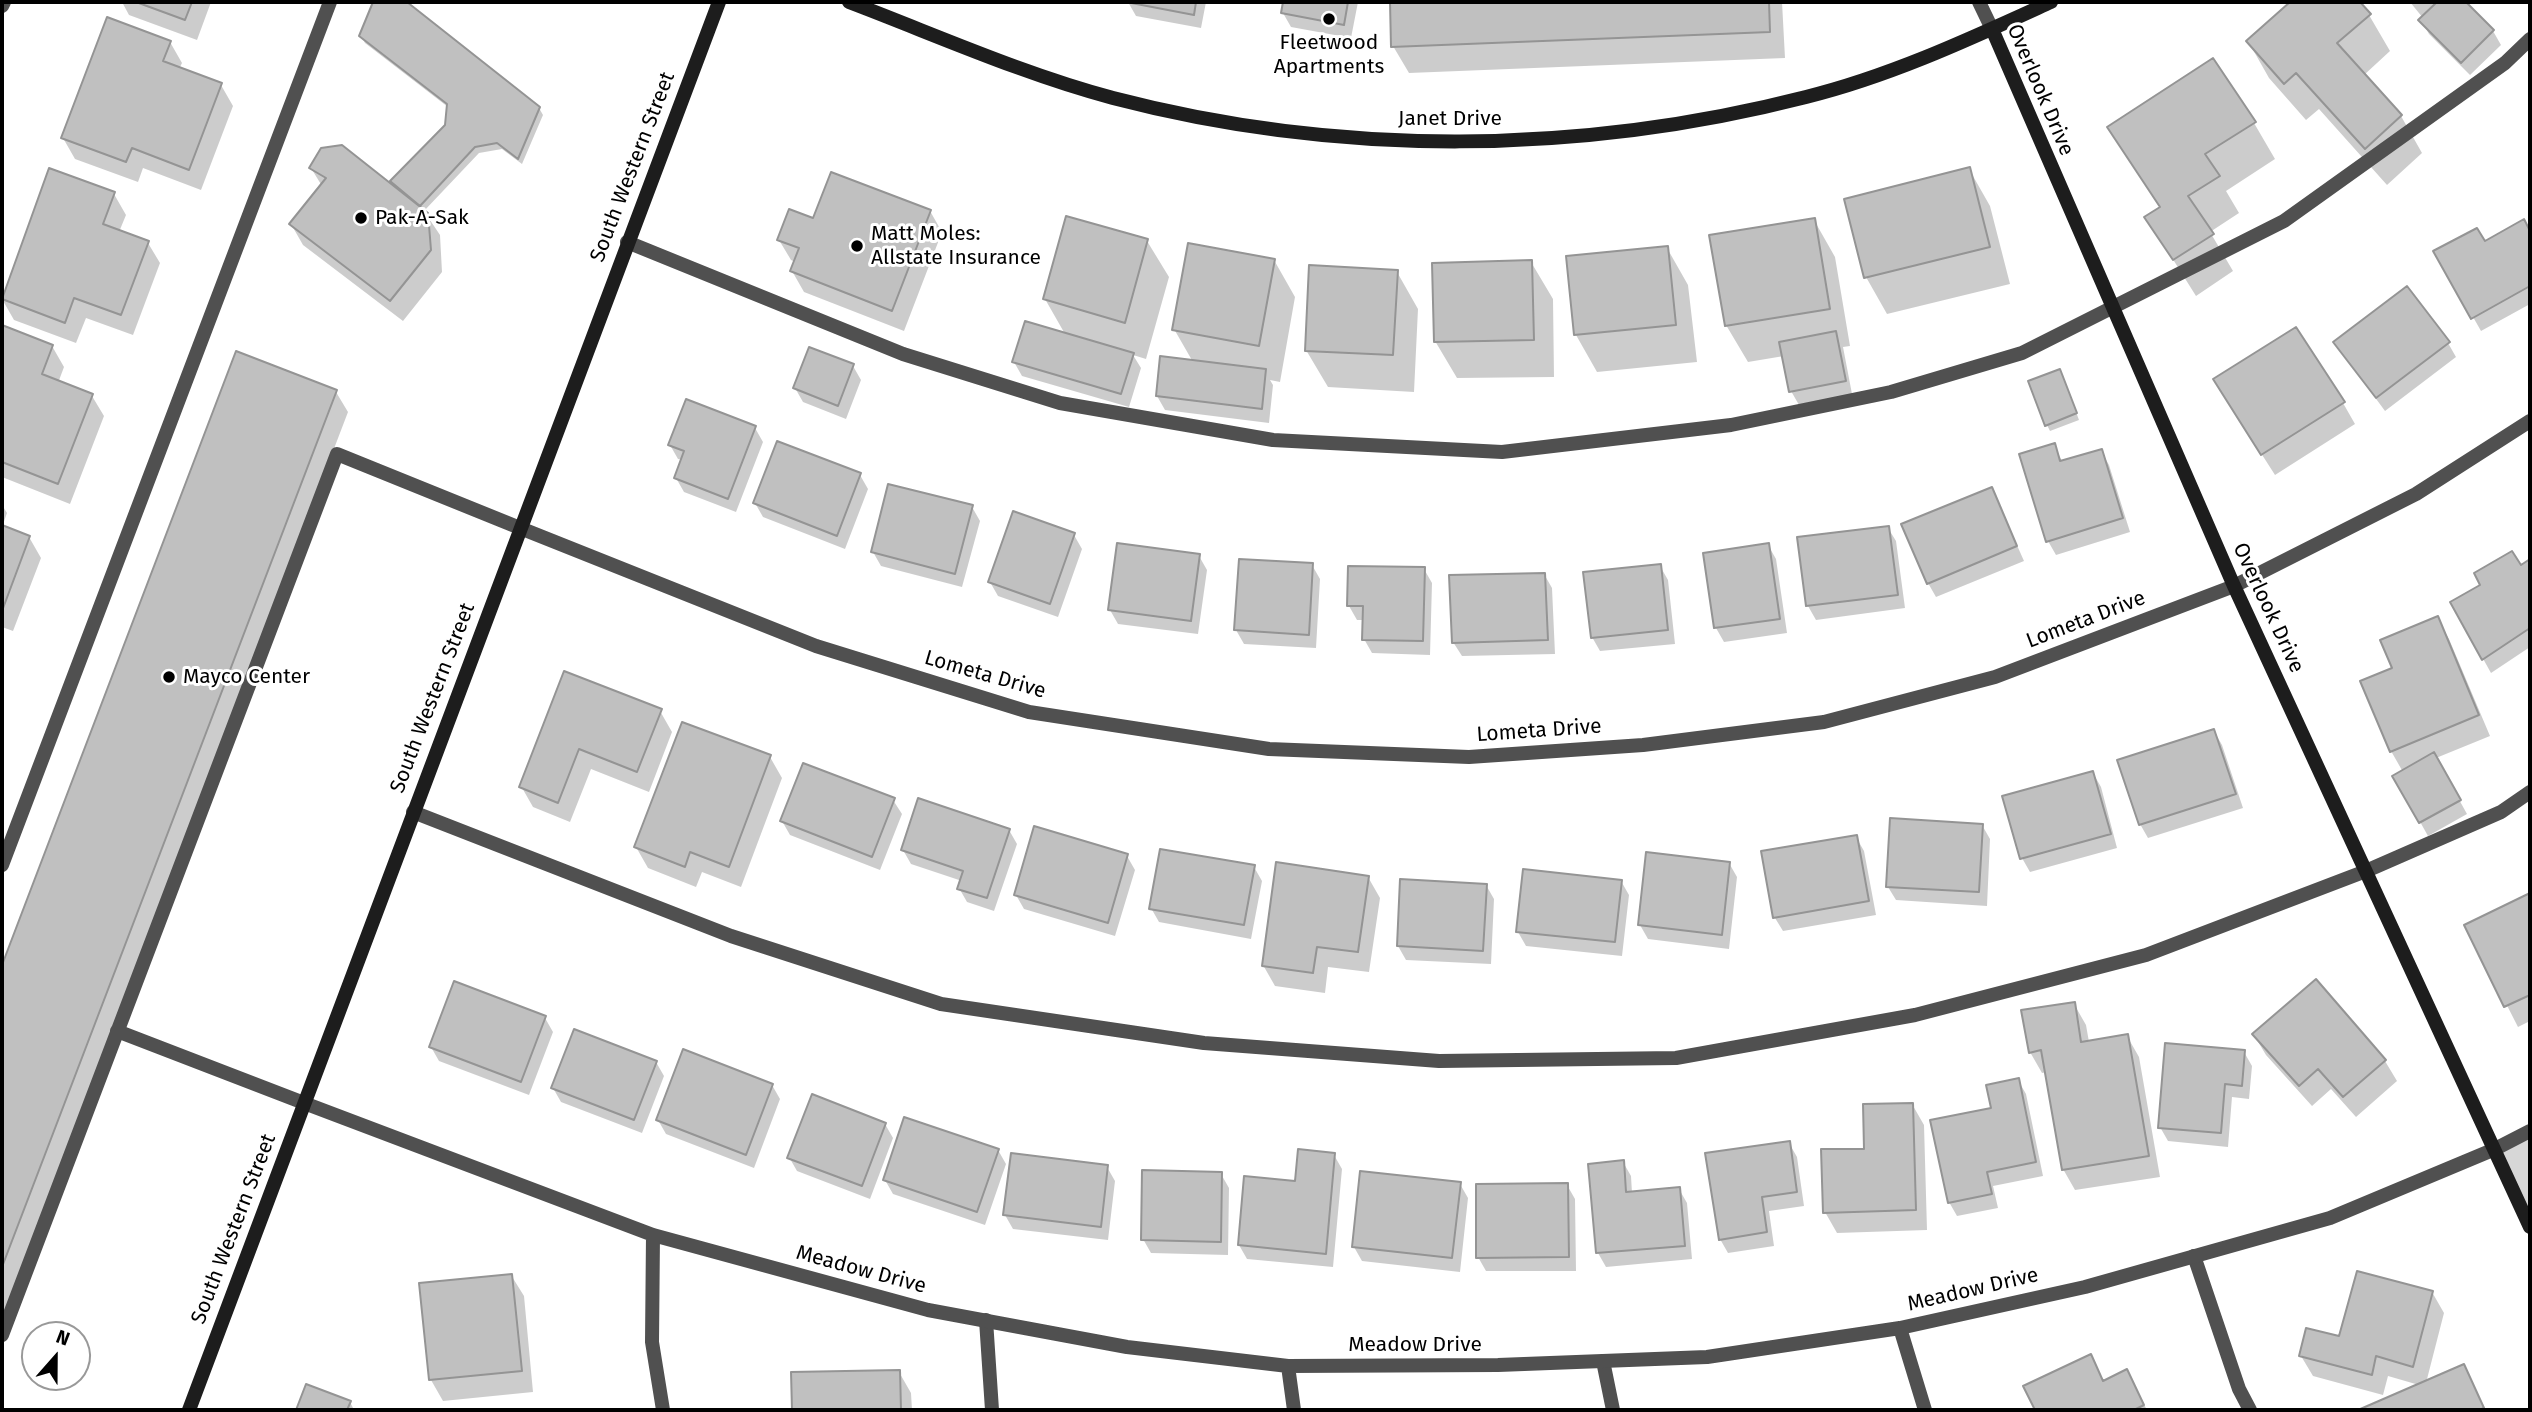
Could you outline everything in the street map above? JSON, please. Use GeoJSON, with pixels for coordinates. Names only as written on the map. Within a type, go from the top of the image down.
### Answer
{"type":"FeatureCollection","features":[{"type":"Feature","properties":{"kind":"street"},"geometry":{"type":"LineString","coordinates":[[2,865],[330,2]]}},
{"type":"Feature","properties":{"kind":"street","name":"South Western Street"},"geometry":{"type":"LineString","coordinates":[[189,1410],[719,2]]}},
{"type":"Feature","properties":{"kind":"street","name":"Janet Drive"},"geometry":{"type":"LineString","coordinates":[[849,2],[1040,75],[1113,98],[1245,126],[1383,140],[1480,142],[1590,135],[1673,124],[1807,97],[1892,70],[2051,2]]}},
{"type":"Feature","properties":{"kind":"street","name":"Overlook Drive"},"geometry":{"type":"LineString","coordinates":[[1979,2],[2234,586],[2530,1227]]}},
{"type":"Feature","properties":{"kind":"street"},"geometry":{"type":"LineString","coordinates":[[627,242],[904,354],[1060,403],[1273,440],[1502,452],[1731,425],[1891,392],[2022,353],[2284,221],[2505,63],[2530,39]]}},
{"type":"Feature","properties":{"kind":"street","name":"Lometa Drive"},"geometry":{"type":"LineString","coordinates":[[117,1031],[337,454],[816,646],[1029,712],[1269,749],[1469,757],[1643,745],[1824,722],[1995,677],[2234,586],[2416,494],[2530,421]]}},
{"type":"Feature","properties":{"kind":"street"},"geometry":{"type":"LineString","coordinates":[[413,812],[731,936],[941,1004],[1204,1043],[1439,1061],[1676,1058],[1915,1015],[2146,955],[2366,871],[2501,812],[2530,792]]}},
{"type":"Feature","properties":{"kind":"street"},"geometry":{"type":"LineString","coordinates":[[2,1335],[117,1031]]}},
{"type":"Feature","properties":{"kind":"street","name":"Meadow Drive"},"geometry":{"type":"LineString","coordinates":[[117,1031],[653,1235],[928,1310],[1127,1347],[1288,1366],[1498,1365],[1707,1357],[1900,1328],[2085,1287],[2330,1218],[2495,1149],[2530,1131]]}},
{"type":"Feature","properties":{"kind":"street"},"geometry":{"type":"LineString","coordinates":[[653,1235],[652,1342],[663,1410]]}},
{"type":"Feature","properties":{"kind":"street"},"geometry":{"type":"LineString","coordinates":[[2194,1256],[2239,1389],[2250,1410]]}},
{"type":"Feature","properties":{"kind":"street"},"geometry":{"type":"LineString","coordinates":[[986,1320],[992,1410]]}},
{"type":"Feature","properties":{"kind":"street"},"geometry":{"type":"LineString","coordinates":[[1900,1328],[1926,1410]]}},
{"type":"Feature","properties":{"kind":"street"},"geometry":{"type":"LineString","coordinates":[[1604,1361],[1613,1410]]}},
{"type":"Feature","properties":{"kind":"street"},"geometry":{"type":"LineString","coordinates":[[1288,1366],[1294,1410]]}},
{"type":"Feature","properties":{"kind":"shaded area"},"geometry":{"type":"Polygon","coordinates":[[[2530,1127],[2530,1227],[2495,1149],[2530,1127]]]}},
{"type":"Feature","properties":{"kind":"building"},"geometry":{"type":"Polygon","coordinates":[[[136,2],[192,2],[185,20],[136,2]]]}},
{"type":"Feature","properties":{"kind":"building"},"geometry":{"type":"Polygon","coordinates":[[[373,2],[407,2],[540,107],[518,159],[497,143],[475,147],[420,206],[390,181],[445,125],[447,104],[359,36],[373,2]]]}},
{"type":"Feature","properties":{"kind":"building"},"geometry":{"type":"Polygon","coordinates":[[[1126,2],[1196,2],[1194,15],[1126,2]]]}},
{"type":"Feature","properties":{"kind":"building","name":"Fleetwood Apartments"},"geometry":{"type":"Polygon","coordinates":[[[1283,2],[1348,2],[1344,25],[1281,13],[1283,2]]]}},
{"type":"Feature","properties":{"kind":"building"},"geometry":{"type":"Polygon","coordinates":[[[1390,2],[1769,2],[1770,32],[1391,47],[1390,2]]]}},
{"type":"Feature","properties":{"kind":"building"},"geometry":{"type":"Polygon","coordinates":[[[2290,2],[2360,2],[2371,14],[2337,43],[2402,115],[2365,149],[2296,73],[2284,84],[2246,41],[2290,2]]]}},
{"type":"Feature","properties":{"kind":"building"},"geometry":{"type":"Polygon","coordinates":[[[2437,2],[2466,2],[2494,30],[2461,63],[2418,20],[2437,2]]]}},
{"type":"Feature","properties":{"kind":"building"},"geometry":{"type":"Polygon","coordinates":[[[107,17],[171,41],[163,61],[222,83],[189,170],[132,148],[126,162],[61,138],[107,17]]]}},
{"type":"Feature","properties":{"kind":"building"},"geometry":{"type":"Polygon","coordinates":[[[2213,58],[2256,122],[2205,154],[2220,176],[2188,196],[2214,234],[2173,260],[2144,217],[2160,207],[2107,127],[2213,58]]]}},
{"type":"Feature","properties":{"kind":"building","name":"Pak-A-Sak"},"geometry":{"type":"Polygon","coordinates":[[[342,145],[428,213],[431,250],[390,301],[289,224],[326,178],[309,168],[321,148],[342,145]]]}},
{"type":"Feature","properties":{"kind":"building"},"geometry":{"type":"Polygon","coordinates":[[[1970,167],[1990,247],[1864,278],[1844,199],[1970,167]]]}},
{"type":"Feature","properties":{"kind":"building"},"geometry":{"type":"Polygon","coordinates":[[[49,168],[115,192],[103,224],[149,241],[121,315],[74,298],[65,323],[2,299],[49,168]]]}},
{"type":"Feature","properties":{"kind":"building"},"geometry":{"type":"Polygon","coordinates":[[[831,172],[931,210],[892,311],[790,271],[799,248],[777,240],[789,209],[813,218],[831,172]]]}},
{"type":"Feature","properties":{"kind":"building"},"geometry":{"type":"Polygon","coordinates":[[[1066,216],[1148,239],[1125,323],[1043,299],[1066,216]]]}},
{"type":"Feature","properties":{"kind":"building"},"geometry":{"type":"Polygon","coordinates":[[[1815,218],[1830,309],[1725,326],[1709,235],[1815,218]]]}},
{"type":"Feature","properties":{"kind":"building"},"geometry":{"type":"Polygon","coordinates":[[[2524,219],[2530,231],[2530,286],[2471,319],[2433,251],[2477,228],[2485,241],[2524,219]]]}},
{"type":"Feature","properties":{"kind":"building"},"geometry":{"type":"Polygon","coordinates":[[[1188,243],[1275,259],[1259,346],[1172,330],[1188,243]]]}},
{"type":"Feature","properties":{"kind":"building"},"geometry":{"type":"Polygon","coordinates":[[[1668,246],[1676,325],[1574,335],[1566,256],[1668,246]]]}},
{"type":"Feature","properties":{"kind":"building"},"geometry":{"type":"Polygon","coordinates":[[[1532,260],[1534,340],[1434,342],[1432,263],[1532,260]]]}},
{"type":"Feature","properties":{"kind":"building"},"geometry":{"type":"Polygon","coordinates":[[[1309,265],[1398,270],[1393,355],[1305,351],[1309,265]]]}},
{"type":"Feature","properties":{"kind":"building"},"geometry":{"type":"Polygon","coordinates":[[[2407,286],[2450,342],[2376,398],[2333,342],[2407,286]]]}},
{"type":"Feature","properties":{"kind":"building"},"geometry":{"type":"Polygon","coordinates":[[[1025,321],[1134,353],[1121,394],[1012,362],[1025,321]]]}},
{"type":"Feature","properties":{"kind":"building"},"geometry":{"type":"Polygon","coordinates":[[[2,325],[53,345],[42,374],[93,394],[58,484],[2,462],[2,325]]]}},
{"type":"Feature","properties":{"kind":"building"},"geometry":{"type":"Polygon","coordinates":[[[2296,327],[2345,402],[2261,455],[2213,379],[2296,327]]]}},
{"type":"Feature","properties":{"kind":"building"},"geometry":{"type":"Polygon","coordinates":[[[1836,331],[1846,381],[1789,392],[1779,342],[1836,331]]]}},
{"type":"Feature","properties":{"kind":"building"},"geometry":{"type":"Polygon","coordinates":[[[809,347],[854,364],[838,406],[793,388],[809,347]]]}},
{"type":"Feature","properties":{"kind":"building","name":"Mayco Center"},"geometry":{"type":"Polygon","coordinates":[[[236,351],[337,390],[2,1267],[2,965],[236,351]]]}},
{"type":"Feature","properties":{"kind":"building"},"geometry":{"type":"Polygon","coordinates":[[[1160,356],[1266,369],[1262,409],[1156,396],[1160,356]]]}},
{"type":"Feature","properties":{"kind":"building"},"geometry":{"type":"Polygon","coordinates":[[[2060,369],[2077,413],[2045,426],[2028,381],[2060,369]]]}},
{"type":"Feature","properties":{"kind":"building"},"geometry":{"type":"Polygon","coordinates":[[[686,399],[756,426],[728,499],[674,478],[684,451],[668,445],[686,399]]]}},
{"type":"Feature","properties":{"kind":"building"},"geometry":{"type":"Polygon","coordinates":[[[777,441],[861,473],[837,536],[753,503],[777,441]]]}},
{"type":"Feature","properties":{"kind":"building"},"geometry":{"type":"Polygon","coordinates":[[[2055,443],[2060,461],[2102,449],[2123,518],[2046,542],[2019,454],[2055,443]]]}},
{"type":"Feature","properties":{"kind":"building"},"geometry":{"type":"Polygon","coordinates":[[[888,484],[973,505],[955,574],[871,552],[888,484]]]}},
{"type":"Feature","properties":{"kind":"building"},"geometry":{"type":"Polygon","coordinates":[[[1992,487],[2017,546],[1927,584],[1901,524],[1992,487]]]}},
{"type":"Feature","properties":{"kind":"building"},"geometry":{"type":"Polygon","coordinates":[[[1013,511],[1075,533],[1050,604],[988,582],[1013,511]]]}},
{"type":"Feature","properties":{"kind":"building"},"geometry":{"type":"Polygon","coordinates":[[[2,525],[30,536],[2,611],[2,525]]]}},
{"type":"Feature","properties":{"kind":"building"},"geometry":{"type":"Polygon","coordinates":[[[1889,526],[1898,595],[1806,606],[1797,537],[1889,526]]]}},
{"type":"Feature","properties":{"kind":"building"},"geometry":{"type":"Polygon","coordinates":[[[1117,543],[1200,554],[1191,621],[1108,610],[1117,543]]]}},
{"type":"Feature","properties":{"kind":"building"},"geometry":{"type":"Polygon","coordinates":[[[1769,543],[1780,619],[1714,628],[1703,553],[1769,543]]]}},
{"type":"Feature","properties":{"kind":"building"},"geometry":{"type":"Polygon","coordinates":[[[2512,551],[2521,565],[2530,559],[2530,628],[2482,660],[2450,602],[2480,585],[2474,573],[2512,551]]]}},
{"type":"Feature","properties":{"kind":"building"},"geometry":{"type":"Polygon","coordinates":[[[1239,559],[1313,563],[1309,635],[1234,630],[1239,559]]]}},
{"type":"Feature","properties":{"kind":"building"},"geometry":{"type":"Polygon","coordinates":[[[1661,564],[1668,630],[1591,638],[1583,572],[1661,564]]]}},
{"type":"Feature","properties":{"kind":"building"},"geometry":{"type":"Polygon","coordinates":[[[1348,566],[1425,567],[1423,641],[1362,640],[1363,606],[1347,606],[1348,566]]]}},
{"type":"Feature","properties":{"kind":"building"},"geometry":{"type":"Polygon","coordinates":[[[1545,573],[1548,640],[1452,643],[1449,575],[1545,573]]]}},
{"type":"Feature","properties":{"kind":"building"},"geometry":{"type":"Polygon","coordinates":[[[2438,616],[2479,715],[2390,752],[2360,681],[2392,668],[2380,640],[2438,616]]]}},
{"type":"Feature","properties":{"kind":"building"},"geometry":{"type":"Polygon","coordinates":[[[564,671],[662,709],[637,772],[579,749],[558,803],[519,787],[564,671]]]}},
{"type":"Feature","properties":{"kind":"building"},"geometry":{"type":"Polygon","coordinates":[[[682,722],[771,755],[729,867],[690,852],[685,867],[634,847],[682,722]]]}},
{"type":"Feature","properties":{"kind":"building"},"geometry":{"type":"Polygon","coordinates":[[[2214,729],[2236,794],[2139,825],[2117,760],[2214,729]]]}},
{"type":"Feature","properties":{"kind":"building"},"geometry":{"type":"Polygon","coordinates":[[[2434,752],[2461,800],[2419,823],[2392,776],[2434,752]]]}},
{"type":"Feature","properties":{"kind":"building"},"geometry":{"type":"Polygon","coordinates":[[[803,763],[895,798],[872,857],[780,821],[803,763]]]}},
{"type":"Feature","properties":{"kind":"building"},"geometry":{"type":"Polygon","coordinates":[[[2093,771],[2111,834],[2020,859],[2002,796],[2093,771]]]}},
{"type":"Feature","properties":{"kind":"building"},"geometry":{"type":"Polygon","coordinates":[[[918,798],[1010,829],[987,898],[957,889],[963,871],[901,850],[918,798]]]}},
{"type":"Feature","properties":{"kind":"building"},"geometry":{"type":"Polygon","coordinates":[[[1890,818],[1983,824],[1979,892],[1886,887],[1890,818]]]}},
{"type":"Feature","properties":{"kind":"building"},"geometry":{"type":"Polygon","coordinates":[[[1034,826],[1128,854],[1108,923],[1014,895],[1034,826]]]}},
{"type":"Feature","properties":{"kind":"building"},"geometry":{"type":"Polygon","coordinates":[[[1857,835],[1869,901],[1773,918],[1761,851],[1857,835]]]}},
{"type":"Feature","properties":{"kind":"building"},"geometry":{"type":"Polygon","coordinates":[[[1160,849],[1255,865],[1244,925],[1149,909],[1160,849]]]}},
{"type":"Feature","properties":{"kind":"building"},"geometry":{"type":"Polygon","coordinates":[[[1646,852],[1730,862],[1722,935],[1638,925],[1646,852]]]}},
{"type":"Feature","properties":{"kind":"building"},"geometry":{"type":"Polygon","coordinates":[[[1276,862],[1369,876],[1358,952],[1317,947],[1313,973],[1262,966],[1276,862]]]}},
{"type":"Feature","properties":{"kind":"building"},"geometry":{"type":"Polygon","coordinates":[[[1523,869],[1622,880],[1615,942],[1516,932],[1523,869]]]}},
{"type":"Feature","properties":{"kind":"building"},"geometry":{"type":"Polygon","coordinates":[[[1400,879],[1487,884],[1483,951],[1397,946],[1400,879]]]}},
{"type":"Feature","properties":{"kind":"building"},"geometry":{"type":"Polygon","coordinates":[[[2530,893],[2530,995],[2504,1007],[2464,925],[2530,893]]]}},
{"type":"Feature","properties":{"kind":"building"},"geometry":{"type":"Polygon","coordinates":[[[2316,979],[2386,1060],[2343,1097],[2318,1069],[2299,1086],[2252,1034],[2316,979]]]}},
{"type":"Feature","properties":{"kind":"building"},"geometry":{"type":"Polygon","coordinates":[[[454,981],[546,1016],[521,1082],[429,1047],[454,981]]]}},
{"type":"Feature","properties":{"kind":"building"},"geometry":{"type":"Polygon","coordinates":[[[2075,1002],[2081,1042],[2128,1034],[2149,1156],[2062,1170],[2041,1050],[2029,1053],[2021,1010],[2075,1002]]]}},
{"type":"Feature","properties":{"kind":"building"},"geometry":{"type":"Polygon","coordinates":[[[574,1029],[657,1061],[634,1120],[551,1088],[574,1029]]]}},
{"type":"Feature","properties":{"kind":"building"},"geometry":{"type":"Polygon","coordinates":[[[2165,1043],[2245,1050],[2242,1086],[2225,1084],[2221,1133],[2158,1128],[2165,1043]]]}},
{"type":"Feature","properties":{"kind":"building"},"geometry":{"type":"Polygon","coordinates":[[[683,1049],[773,1084],[746,1155],[656,1120],[683,1049]]]}},
{"type":"Feature","properties":{"kind":"building"},"geometry":{"type":"Polygon","coordinates":[[[2019,1078],[2036,1162],[1987,1172],[1992,1194],[1948,1203],[1930,1120],[1991,1108],[1986,1085],[2019,1078]]]}},
{"type":"Feature","properties":{"kind":"building"},"geometry":{"type":"Polygon","coordinates":[[[812,1094],[886,1123],[862,1186],[787,1158],[812,1094]]]}},
{"type":"Feature","properties":{"kind":"building"},"geometry":{"type":"Polygon","coordinates":[[[1913,1103],[1916,1210],[1823,1213],[1821,1149],[1864,1149],[1863,1104],[1913,1103]]]}},
{"type":"Feature","properties":{"kind":"building"},"geometry":{"type":"Polygon","coordinates":[[[904,1117],[999,1149],[977,1212],[883,1180],[904,1117]]]}},
{"type":"Feature","properties":{"kind":"building"},"geometry":{"type":"Polygon","coordinates":[[[1790,1141],[1797,1192],[1762,1197],[1767,1232],[1719,1240],[1705,1153],[1790,1141]]]}},
{"type":"Feature","properties":{"kind":"building"},"geometry":{"type":"Polygon","coordinates":[[[1298,1149],[1335,1153],[1326,1254],[1238,1245],[1244,1176],[1295,1181],[1298,1149]]]}},
{"type":"Feature","properties":{"kind":"building"},"geometry":{"type":"Polygon","coordinates":[[[1011,1153],[1108,1165],[1101,1227],[1003,1215],[1011,1153]]]}},
{"type":"Feature","properties":{"kind":"building"},"geometry":{"type":"Polygon","coordinates":[[[1624,1160],[1626,1192],[1680,1187],[1685,1246],[1596,1253],[1588,1164],[1624,1160]]]}},
{"type":"Feature","properties":{"kind":"building"},"geometry":{"type":"Polygon","coordinates":[[[1142,1170],[1222,1172],[1221,1242],[1141,1240],[1142,1170]]]}},
{"type":"Feature","properties":{"kind":"building"},"geometry":{"type":"Polygon","coordinates":[[[1360,1171],[1461,1182],[1452,1258],[1352,1247],[1360,1171]]]}},
{"type":"Feature","properties":{"kind":"building"},"geometry":{"type":"Polygon","coordinates":[[[1568,1183],[1569,1257],[1476,1258],[1476,1184],[1568,1183]]]}},
{"type":"Feature","properties":{"kind":"building"},"geometry":{"type":"Polygon","coordinates":[[[2357,1271],[2433,1291],[2413,1367],[2376,1356],[2372,1375],[2299,1356],[2306,1328],[2339,1336],[2357,1271]]]}},
{"type":"Feature","properties":{"kind":"building"},"geometry":{"type":"Polygon","coordinates":[[[512,1274],[522,1371],[429,1380],[419,1283],[512,1274]]]}},
{"type":"Feature","properties":{"kind":"building"},"geometry":{"type":"Polygon","coordinates":[[[2091,1354],[2103,1381],[2127,1369],[2144,1405],[2134,1410],[2035,1410],[2023,1386],[2091,1354]]]}},
{"type":"Feature","properties":{"kind":"building"},"geometry":{"type":"Polygon","coordinates":[[[2464,1364],[2484,1408],[2358,1410],[2464,1364]]]}},
{"type":"Feature","properties":{"kind":"building"},"geometry":{"type":"Polygon","coordinates":[[[900,1370],[901,1410],[792,1410],[791,1372],[900,1370]]]}},
{"type":"Feature","properties":{"kind":"building"},"geometry":{"type":"Polygon","coordinates":[[[306,1384],[351,1401],[347,1410],[296,1410],[306,1384]]]}},
{"type":"Feature","properties":{"kind":"place","name":"Fleetwood Apartments"},"geometry":{"type":"Point","coordinates":[1329,19]}},
{"type":"Feature","properties":{"kind":"place","name":"Pak-A-Sak"},"geometry":{"type":"Point","coordinates":[361,218]}},
{"type":"Feature","properties":{"kind":"place","name":"Matt Moles: Allstate Insurance"},"geometry":{"type":"Point","coordinates":[857,246]}},
{"type":"Feature","properties":{"kind":"place","name":"Mayco Center"},"geometry":{"type":"Point","coordinates":[169,677]}}]}
